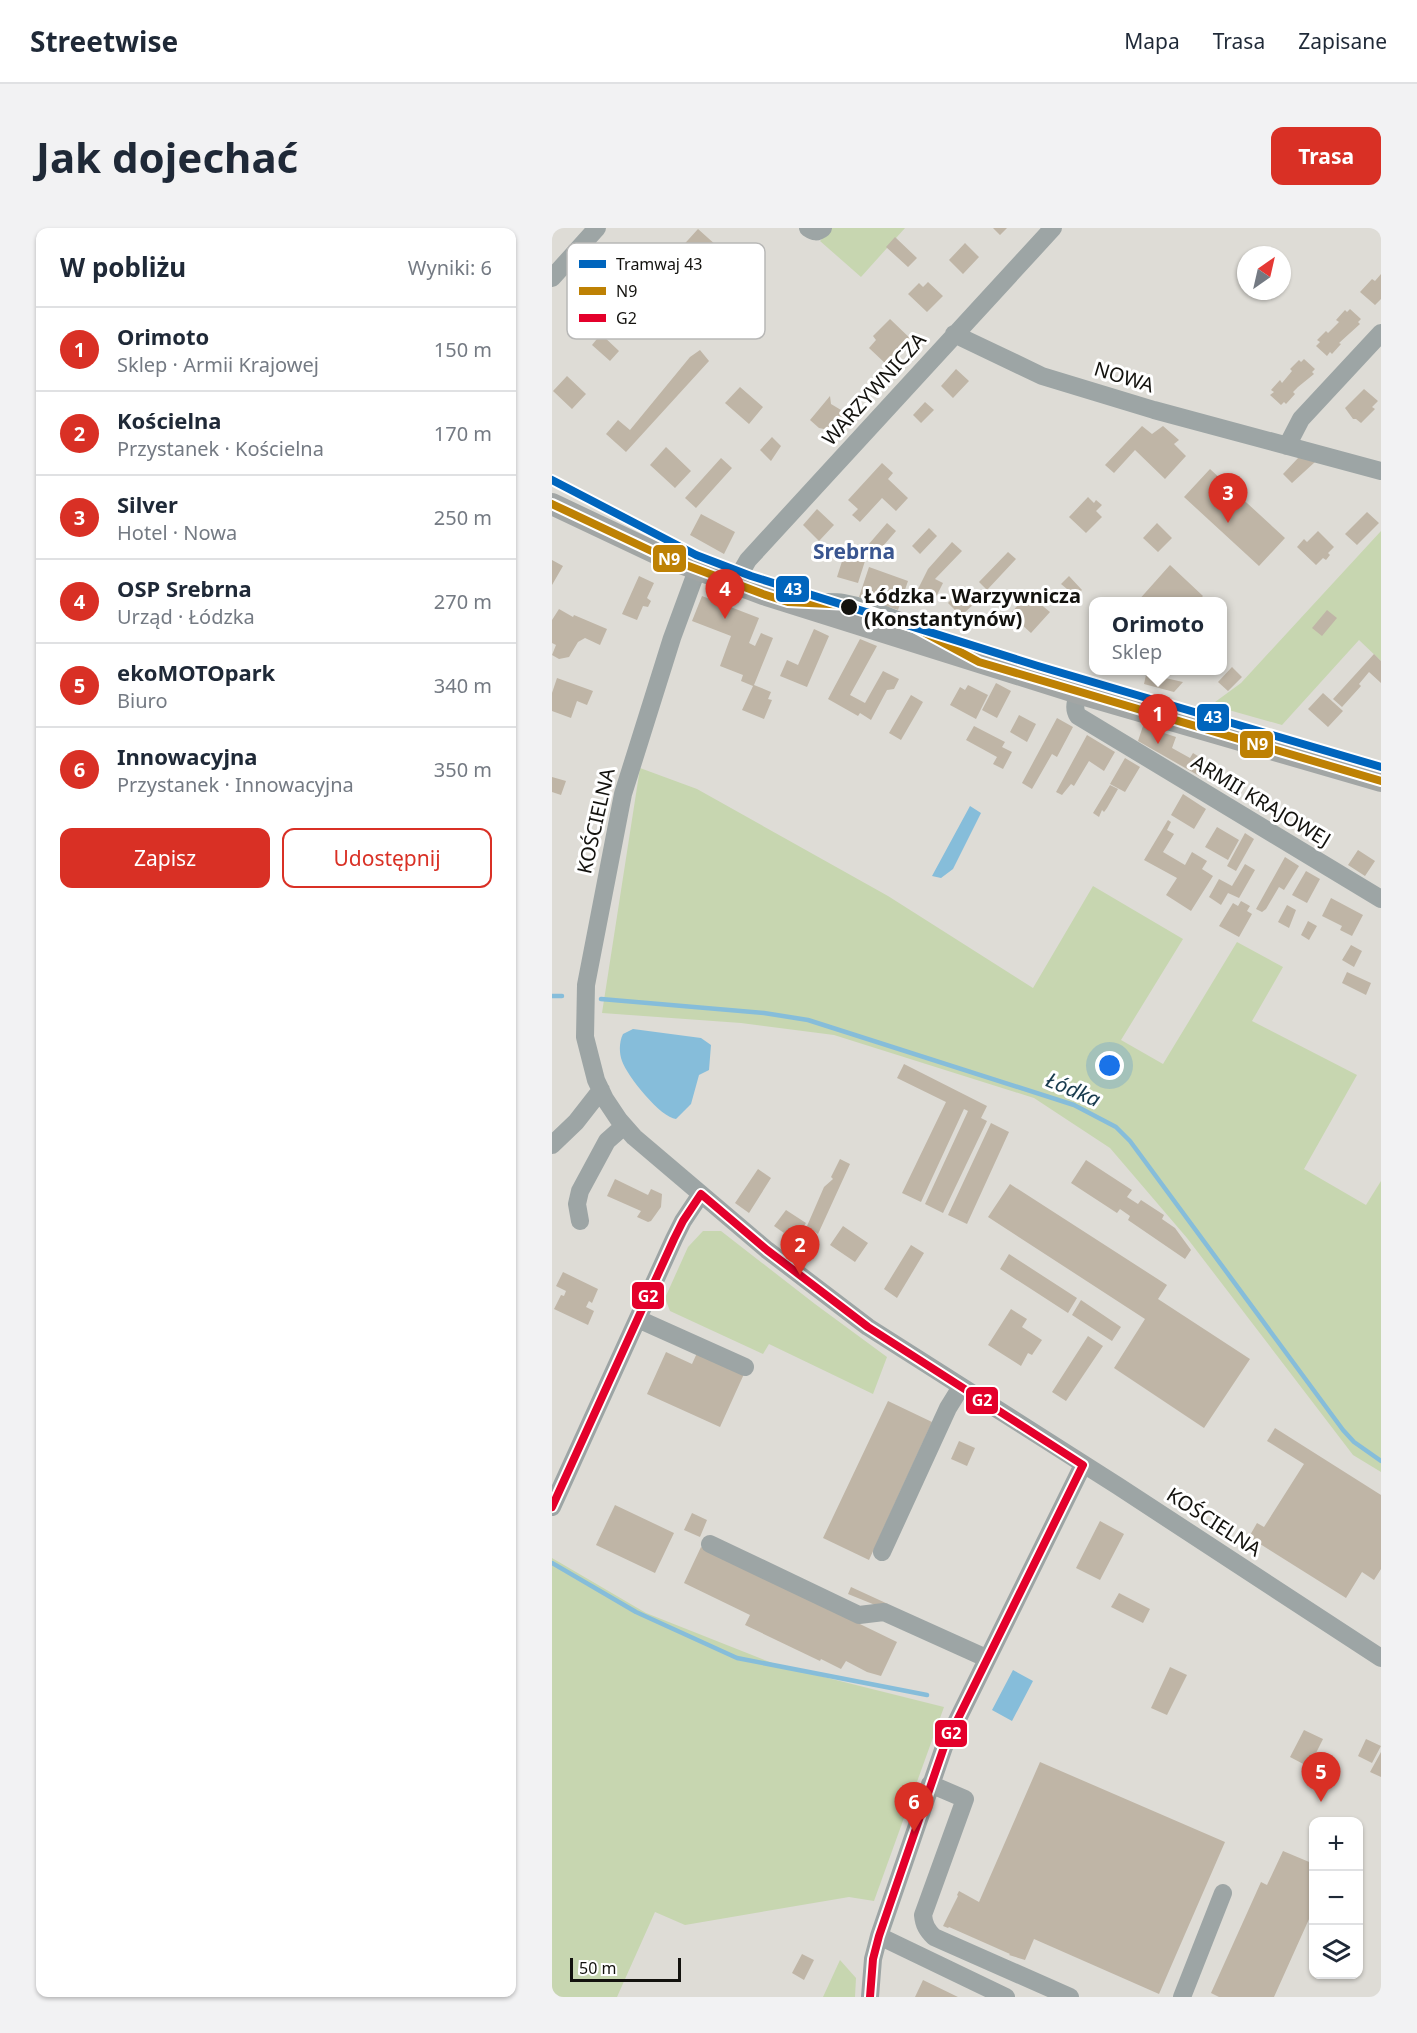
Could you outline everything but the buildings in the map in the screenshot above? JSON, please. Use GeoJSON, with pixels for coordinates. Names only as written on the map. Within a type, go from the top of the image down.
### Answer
{"type":"FeatureCollection","features":[{"type":"Feature","properties":{"kind":"main road"},"geometry":{"type":"LineString","coordinates":[[552,504],[639,546],[734,584],[1078,693],[1381,782]]}},
{"type":"Feature","properties":{"kind":"street"},"geometry":{"type":"LineString","coordinates":[[584,243],[597,228]]}},
{"type":"Feature","properties":{"kind":"street"},"geometry":{"type":"LineString","coordinates":[[808,228],[819,231],[822,228]]}},
{"type":"Feature","properties":{"kind":"street","name":"WARZYWNICZA"},"geometry":{"type":"LineString","coordinates":[[734,584],[748,560],[1053,228]]}},
{"type":"Feature","properties":{"kind":"street"},"geometry":{"type":"LineString","coordinates":[[552,278],[567,261]]}},
{"type":"Feature","properties":{"kind":"street"},"geometry":{"type":"LineString","coordinates":[[1287,446],[1301,419],[1381,333]]}},
{"type":"Feature","properties":{"kind":"street","name":"NOWA"},"geometry":{"type":"LineString","coordinates":[[954,334],[1042,376],[1154,410],[1381,471]]}},
{"type":"Feature","properties":{"kind":"street","name":"KOŚCIELNA"},"geometry":{"type":"LineString","coordinates":[[697,570],[672,638],[626,783],[613,839],[586,985],[585,1037],[601,1090],[624,1126],[634,1137],[767,1250],[846,1310],[961,1387],[1380,1654]]}},
{"type":"Feature","properties":{"kind":"street","name":"ARMII KRAJOWEJ"},"geometry":{"type":"LineString","coordinates":[[1078,693],[1075,711],[1078,716],[1381,899]]}},
{"type":"Feature","properties":{"kind":"street"},"geometry":{"type":"LineString","coordinates":[[552,1145],[576,1122],[601,1090]]}},
{"type":"Feature","properties":{"kind":"street"},"geometry":{"type":"LineString","coordinates":[[580,1221],[577,1204],[580,1191],[607,1141],[624,1126]]}},
{"type":"Feature","properties":{"kind":"street"},"geometry":{"type":"LineString","coordinates":[[552,1507],[557,1484],[638,1320],[678,1230],[701,1194]]}},
{"type":"Feature","properties":{"kind":"street"},"geometry":{"type":"LineString","coordinates":[[638,1320],[745,1367]]}},
{"type":"Feature","properties":{"kind":"street"},"geometry":{"type":"LineString","coordinates":[[882,1552],[948,1408],[961,1387]]}},
{"type":"Feature","properties":{"kind":"street"},"geometry":{"type":"LineString","coordinates":[[870,1997],[873,1959],[879,1936],[944,1747],[1083,1465]]}},
{"type":"Feature","properties":{"kind":"street"},"geometry":{"type":"LineString","coordinates":[[710,1544],[859,1615],[884,1612],[986,1658]]}},
{"type":"Feature","properties":{"kind":"street"},"geometry":{"type":"LineString","coordinates":[[930,1784],[965,1799],[923,1915],[928,1931],[934,1937],[1070,1997]]}},
{"type":"Feature","properties":{"kind":"street"},"geometry":{"type":"LineString","coordinates":[[1182,1997],[1223,1893]]}},
{"type":"Feature","properties":{"kind":"street"},"geometry":{"type":"LineString","coordinates":[[879,1936],[1006,1997]]}},
{"type":"Feature","properties":{"kind":"green space"},"geometry":{"type":"Polygon","coordinates":[[[832,228],[905,228],[861,277],[820,241],[832,228]]]}},
{"type":"Feature","properties":{"kind":"green space"},"geometry":{"type":"Polygon","coordinates":[[[1381,531],[1381,661],[1359,640],[1282,725],[1211,705],[1241,683],[1381,531]]]}},
{"type":"Feature","properties":{"kind":"green space"},"geometry":{"type":"Polygon","coordinates":[[[640,768],[697,789],[888,896],[1033,988],[1093,886],[1183,939],[1121,1040],[1163,1064],[1237,942],[1283,967],[1252,1021],[1357,1075],[1304,1169],[1366,1205],[1381,1181],[1381,1472],[1353,1455],[1187,1238],[1110,1148],[1034,1098],[834,1035],[741,1023],[602,1013],[640,768]]]}},
{"type":"Feature","properties":{"kind":"green space"},"geometry":{"type":"Polygon","coordinates":[[[703,1231],[721,1231],[887,1357],[873,1394],[769,1344],[763,1354],[670,1311],[665,1298],[688,1247],[703,1231]]]}},
{"type":"Feature","properties":{"kind":"green space"},"geometry":{"type":"Polygon","coordinates":[[[552,1558],[646,1613],[780,1666],[944,1707],[874,1901],[849,1897],[685,1925],[655,1912],[617,1997],[552,1997],[552,1558]]]}},
{"type":"Feature","properties":{"kind":"green space"},"geometry":{"type":"Polygon","coordinates":[[[840,1960],[856,1978],[855,1997],[823,1997],[840,1960]]]}},
{"type":"Feature","properties":{"kind":"water"},"geometry":{"type":"Polygon","coordinates":[[[970,806],[981,813],[953,869],[941,878],[932,876],[970,806]]]}},
{"type":"Feature","properties":{"kind":"water"},"geometry":{"type":"Polygon","coordinates":[[[633,1029],[701,1038],[711,1045],[709,1070],[699,1075],[691,1104],[676,1119],[662,1112],[654,1104],[637,1086],[625,1068],[620,1055],[621,1040],[623,1034],[633,1029]]]}},
{"type":"Feature","properties":{"kind":"water"},"geometry":{"type":"Polygon","coordinates":[[[1013,1670],[1033,1681],[1012,1721],[992,1710],[1013,1670]]]}},
{"type":"Feature","properties":{"kind":"waterway","name":"Łódka"},"geometry":{"type":"LineString","coordinates":[[552,996],[562,996]]}},
{"type":"Feature","properties":{"kind":"waterway","name":"Łódka"},"geometry":{"type":"LineString","coordinates":[[601,999],[764,1013],[808,1020],[1074,1105],[1116,1127],[1130,1141],[1343,1430],[1354,1442],[1381,1461]]}},
{"type":"Feature","properties":{"kind":"waterway"},"geometry":{"type":"LineString","coordinates":[[552,1563],[636,1612],[737,1658],[927,1695]]}},
{"type":"Feature","properties":{"kind":"tram line","name":"43"},"geometry":{"type":"LineString","coordinates":[[552,480],[696,555],[751,576],[1038,666],[1381,767]]}},
{"type":"Feature","properties":{"kind":"transit line","name":"N9"},"geometry":{"type":"LineString","coordinates":[[552,504],[662,556],[763,594],[788,602],[850,605],[914,627],[979,662],[1381,781]]}},
{"type":"Feature","properties":{"kind":"transit line","name":"G2"},"geometry":{"type":"LineString","coordinates":[[552,1507],[674,1239],[701,1194],[767,1250],[868,1327],[1083,1465],[944,1747],[879,1936],[873,1959],[870,1997]]}},
{"type":"Feature","properties":{"kind":"place","name":"Silver"},"geometry":{"type":"Point","coordinates":[1228,523]}},
{"type":"Feature","properties":{"kind":"place","name":"Łódzka - Warzywnicza (Konstantynów)"},"geometry":{"type":"Point","coordinates":[849,607]}},
{"type":"Feature","properties":{"kind":"place","name":"OSP Srebrna"},"geometry":{"type":"Point","coordinates":[725,619]}},
{"type":"Feature","properties":{"kind":"place","name":"Orimoto"},"geometry":{"type":"Point","coordinates":[1158,744]}},
{"type":"Feature","properties":{"kind":"place","name":"Kościelna"},"geometry":{"type":"Point","coordinates":[800,1275]}},
{"type":"Feature","properties":{"kind":"place","name":"ekoMOTOpark"},"geometry":{"type":"Point","coordinates":[1321,1802]}},
{"type":"Feature","properties":{"kind":"place","name":"Innowacyjna"},"geometry":{"type":"Point","coordinates":[914,1832]}},
{"type":"Feature","properties":{"kind":"district","name":"Srebrna"},"geometry":{"type":"Point","coordinates":[854,552]}}]}
